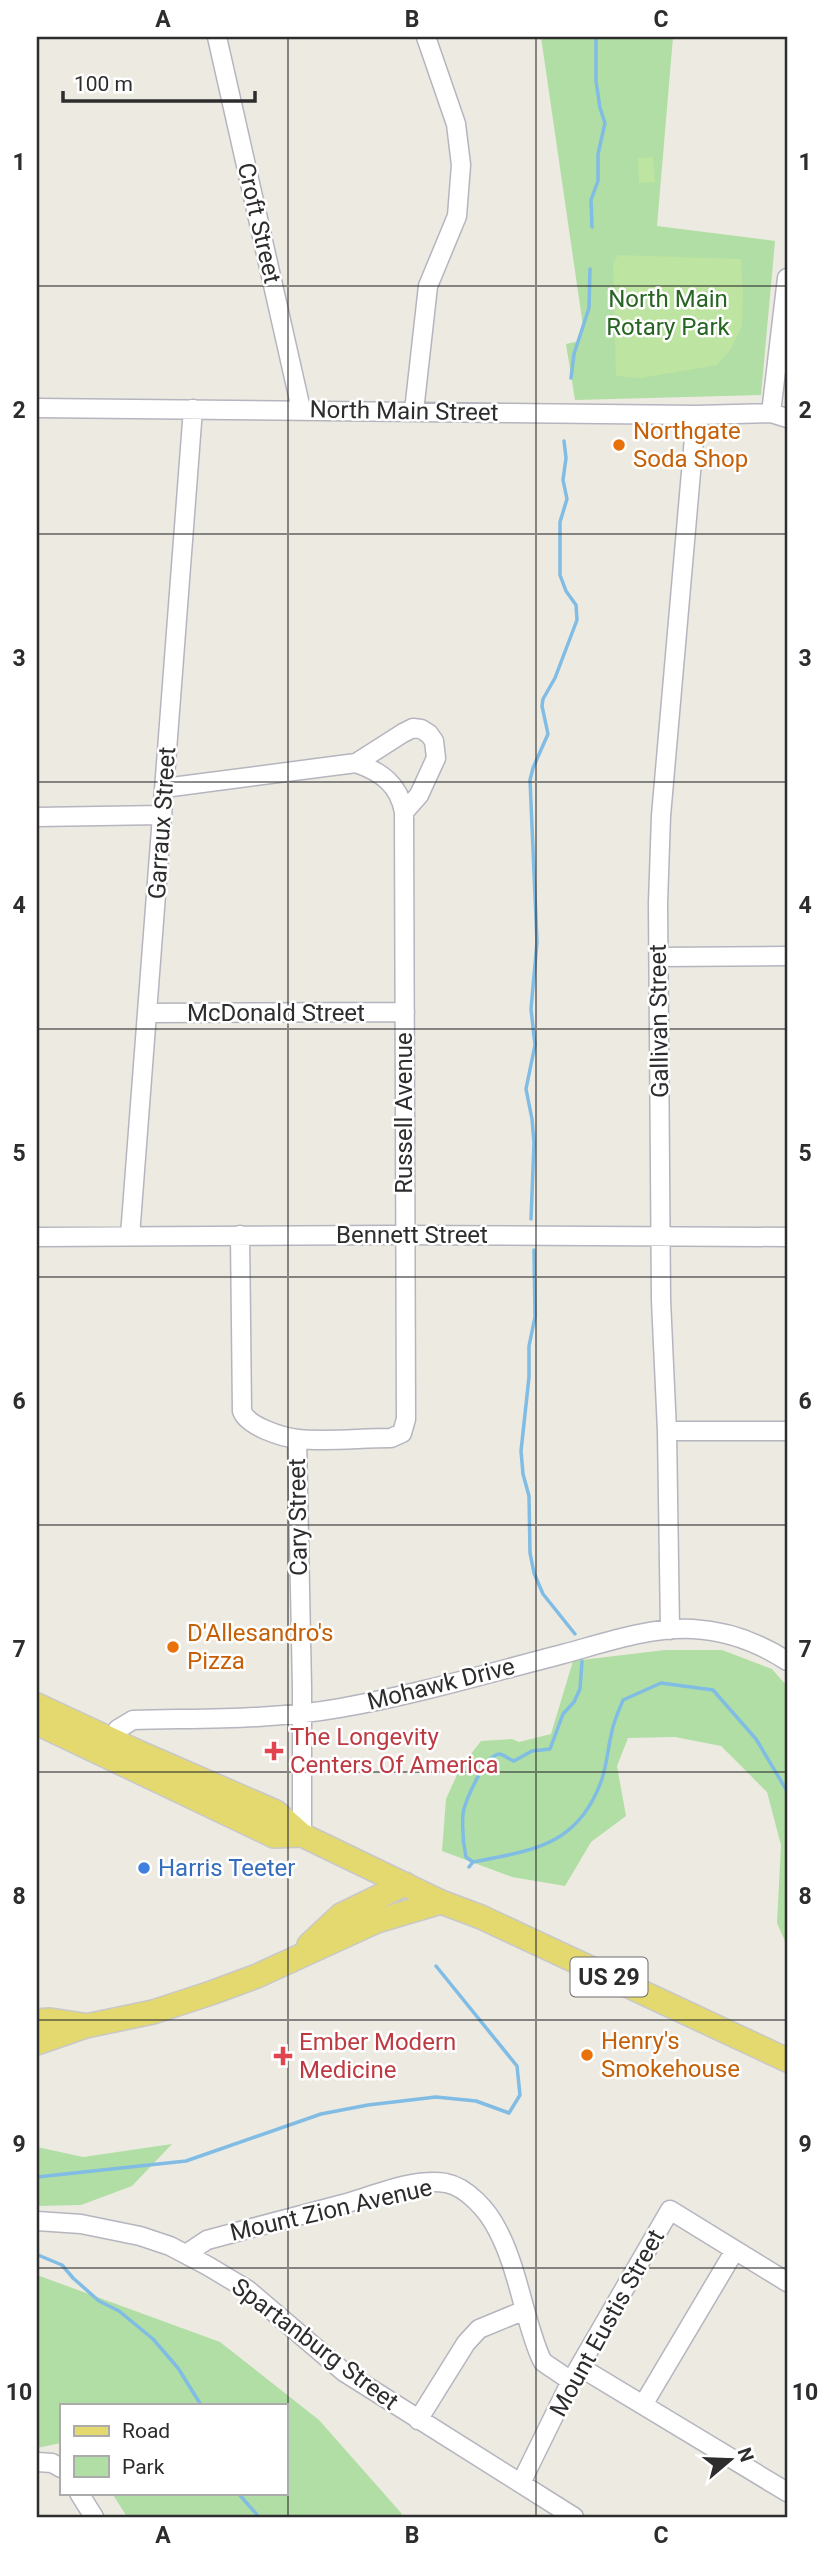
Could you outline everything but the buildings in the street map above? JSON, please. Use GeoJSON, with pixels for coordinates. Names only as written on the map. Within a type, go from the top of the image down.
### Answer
{"type":"FeatureCollection","features":[{"type":"Feature","properties":{"kind":"main road"},"geometry":{"type":"LineString","coordinates":[[37,1705],[108,1748]]}},
{"type":"Feature","properties":{"kind":"main road"},"geometry":{"type":"LineString","coordinates":[[37,1723],[276,1812],[302,1835],[441,1902]]}},
{"type":"Feature","properties":{"kind":"main road"},"geometry":{"type":"LineString","coordinates":[[300,1955],[341,1915],[405,1884]]}},
{"type":"Feature","properties":{"kind":"main road"},"geometry":{"type":"LineString","coordinates":[[37,2043],[86,2026],[153,2012],[211,1993],[257,1976],[377,1921],[441,1902]]}},
{"type":"Feature","properties":{"kind":"main road","name":"US 29"},"geometry":{"type":"LineString","coordinates":[[441,1902],[481,1917],[787,2060]]}},
{"type":"Feature","properties":{"kind":"main road"},"geometry":{"type":"LineString","coordinates":[[37,2021],[50,2020],[86,2026]]}},
{"type":"Feature","properties":{"kind":"street","name":"Croft Street"},"geometry":{"type":"LineString","coordinates":[[218,37],[300,409]]}},
{"type":"Feature","properties":{"kind":"street"},"geometry":{"type":"LineString","coordinates":[[414,411],[428,286],[457,216],[461,165],[456,124],[426,37]]}},
{"type":"Feature","properties":{"kind":"street"},"geometry":{"type":"LineString","coordinates":[[782,413],[787,278]]}},
{"type":"Feature","properties":{"kind":"street","name":"North Main Street"},"geometry":{"type":"LineString","coordinates":[[37,408],[696,415],[782,413]]}},
{"type":"Feature","properties":{"kind":"street","name":"Garraux Street"},"geometry":{"type":"LineString","coordinates":[[130,1236],[193,409]]}},
{"type":"Feature","properties":{"kind":"street","name":"Gallivan Street"},"geometry":{"type":"LineString","coordinates":[[670,1630],[661,1237],[658,903],[661,816],[696,415]]}},
{"type":"Feature","properties":{"kind":"street"},"geometry":{"type":"LineString","coordinates":[[164,788],[356,763],[413,729],[421,729],[429,734],[436,749],[436,758],[419,795],[404,812]]}},
{"type":"Feature","properties":{"kind":"street","name":"Russell Avenue"},"geometry":{"type":"LineString","coordinates":[[296,1439],[391,1438],[402,1433],[405,1419],[404,812],[393,784],[371,768],[356,763]]}},
{"type":"Feature","properties":{"kind":"street"},"geometry":{"type":"LineString","coordinates":[[37,817],[162,815]]}},
{"type":"Feature","properties":{"kind":"street"},"geometry":{"type":"LineString","coordinates":[[659,957],[787,956]]}},
{"type":"Feature","properties":{"kind":"street","name":"McDonald Street"},"geometry":{"type":"LineString","coordinates":[[147,1013],[405,1012]]}},
{"type":"Feature","properties":{"kind":"street","name":"Cary Street"},"geometry":{"type":"LineString","coordinates":[[240,1235],[244,1419],[296,1439],[303,1714],[302,1835]]}},
{"type":"Feature","properties":{"kind":"street","name":"Bennett Street"},"geometry":{"type":"LineString","coordinates":[[37,1237],[787,1237]]}},
{"type":"Feature","properties":{"kind":"street"},"geometry":{"type":"LineString","coordinates":[[667,1431],[787,1431]]}},
{"type":"Feature","properties":{"kind":"street","name":"Mohawk Drive"},"geometry":{"type":"LineString","coordinates":[[108,1748],[118,1729],[133,1720],[303,1714],[382,1700],[618,1639],[670,1630],[734,1635],[754,1642],[787,1661]]}},
{"type":"Feature","properties":{"kind":"street","name":"Mount Zion Avenue"},"geometry":{"type":"LineString","coordinates":[[186,2254],[207,2240],[394,2189],[423,2183],[448,2183],[479,2204],[493,2221],[506,2248],[524,2310],[543,2361],[643,2405],[787,2492]]}},
{"type":"Feature","properties":{"kind":"street","name":"Mount Eustis Street"},"geometry":{"type":"LineString","coordinates":[[521,2483],[576,2374],[670,2210],[787,2282]]}},
{"type":"Feature","properties":{"kind":"street","name":"Spartanburg Street"},"geometry":{"type":"LineString","coordinates":[[37,2221],[112,2229],[140,2236],[186,2254],[248,2290],[345,2372],[521,2483],[548,2511],[574,2517]]}},
{"type":"Feature","properties":{"kind":"street"},"geometry":{"type":"LineString","coordinates":[[643,2405],[735,2249]]}},
{"type":"Feature","properties":{"kind":"street"},"geometry":{"type":"LineString","coordinates":[[418,2420],[466,2343],[479,2329],[524,2310]]}},
{"type":"Feature","properties":{"kind":"street"},"geometry":{"type":"LineString","coordinates":[[37,2462],[52,2463],[60,2467]]}},
{"type":"Feature","properties":{"kind":"street"},"geometry":{"type":"LineString","coordinates":[[80,2494],[94,2517]]}},
{"type":"Feature","properties":{"kind":"green space","name":"North Main Rotary Park"},"geometry":{"type":"Polygon","coordinates":[[[541,37],[673,37],[657,226],[775,241],[761,395],[575,400],[566,344],[580,341],[583,326],[541,37]]]}},
{"type":"Feature","properties":{"kind":"green space"},"geometry":{"type":"Polygon","coordinates":[[[653,157],[655,182],[639,183],[638,158],[653,157]]]}},
{"type":"Feature","properties":{"kind":"green space"},"geometry":{"type":"Polygon","coordinates":[[[618,255],[741,259],[742,326],[731,349],[717,365],[641,378],[616,376],[613,264],[618,255]]]}},
{"type":"Feature","properties":{"kind":"green space"},"geometry":{"type":"Polygon","coordinates":[[[665,1650],[722,1650],[772,1669],[787,1686],[787,1946],[777,1923],[781,1845],[767,1792],[721,1746],[675,1737],[628,1738],[617,1766],[626,1816],[591,1842],[565,1886],[512,1877],[442,1851],[446,1799],[460,1768],[481,1741],[512,1739],[519,1742],[551,1734],[573,1661],[665,1650]]]}},
{"type":"Feature","properties":{"kind":"green space"},"geometry":{"type":"Polygon","coordinates":[[[172,2144],[132,2186],[81,2205],[37,2206],[37,2147],[83,2157],[172,2144]]]}},
{"type":"Feature","properties":{"kind":"green space"},"geometry":{"type":"Polygon","coordinates":[[[37,2275],[220,2342],[319,2420],[402,2514],[399,2517],[127,2517],[113,2494],[287,2494],[287,2404],[60,2404],[60,2443],[37,2448],[37,2275]]]}},
{"type":"Feature","properties":{"kind":"waterway"},"geometry":{"type":"LineString","coordinates":[[592,227],[591,200],[598,181],[598,154],[605,123],[596,81],[596,37]]}},
{"type":"Feature","properties":{"kind":"waterway"},"geometry":{"type":"LineString","coordinates":[[571,378],[574,354],[589,308],[590,269]]}},
{"type":"Feature","properties":{"kind":"waterway"},"geometry":{"type":"LineString","coordinates":[[531,1219],[534,1143],[526,1089],[535,1045],[531,1009],[537,942],[530,780],[548,734],[543,699],[555,678],[577,620],[576,605],[566,591],[560,575],[560,522],[567,499],[563,480],[566,458],[564,441]]}},
{"type":"Feature","properties":{"kind":"waterway"},"geometry":{"type":"LineString","coordinates":[[534,1250],[535,1317],[529,1346],[529,1377],[521,1451],[529,1496],[530,1553],[534,1573],[543,1594],[575,1634]]}},
{"type":"Feature","properties":{"kind":"waterway"},"geometry":{"type":"LineString","coordinates":[[473,1862],[466,1857],[463,1841],[464,1808],[482,1769],[488,1761],[500,1754],[514,1761],[532,1751],[550,1749],[563,1714],[574,1702],[580,1689],[582,1661]]}},
{"type":"Feature","properties":{"kind":"waterway"},"geometry":{"type":"LineString","coordinates":[[469,1867],[473,1862],[535,1848],[552,1841],[581,1818],[602,1779],[613,1727],[623,1700],[661,1683],[713,1690],[756,1739],[787,1791]]}},
{"type":"Feature","properties":{"kind":"waterway"},"geometry":{"type":"LineString","coordinates":[[37,2177],[186,2161],[321,2114],[368,2105],[436,2097],[476,2101],[509,2113],[520,2095],[517,2066],[436,1966]]}},
{"type":"Feature","properties":{"kind":"waterway"},"geometry":{"type":"LineString","coordinates":[[38,2255],[62,2265],[99,2301],[119,2311],[153,2339],[178,2368],[200,2404]]}},
{"type":"Feature","properties":{"kind":"waterway"},"geometry":{"type":"LineString","coordinates":[[239,2494],[259,2517]]}},
{"type":"Feature","properties":{"kind":"place","name":"Northgate Soda Shop"},"geometry":{"type":"Point","coordinates":[619,445]}},
{"type":"Feature","properties":{"kind":"place","name":"D'Allesandro's Pizza"},"geometry":{"type":"Point","coordinates":[173,1647]}},
{"type":"Feature","properties":{"kind":"place","name":"The Longevity Centers Of America"},"geometry":{"type":"Point","coordinates":[274,1751]}},
{"type":"Feature","properties":{"kind":"place","name":"Harris Teeter"},"geometry":{"type":"Point","coordinates":[144,1868]}},
{"type":"Feature","properties":{"kind":"place","name":"Henry's Smokehouse"},"geometry":{"type":"Point","coordinates":[587,2055]}},
{"type":"Feature","properties":{"kind":"place","name":"Ember Modern Medicine"},"geometry":{"type":"Point","coordinates":[283,2056]}}]}
